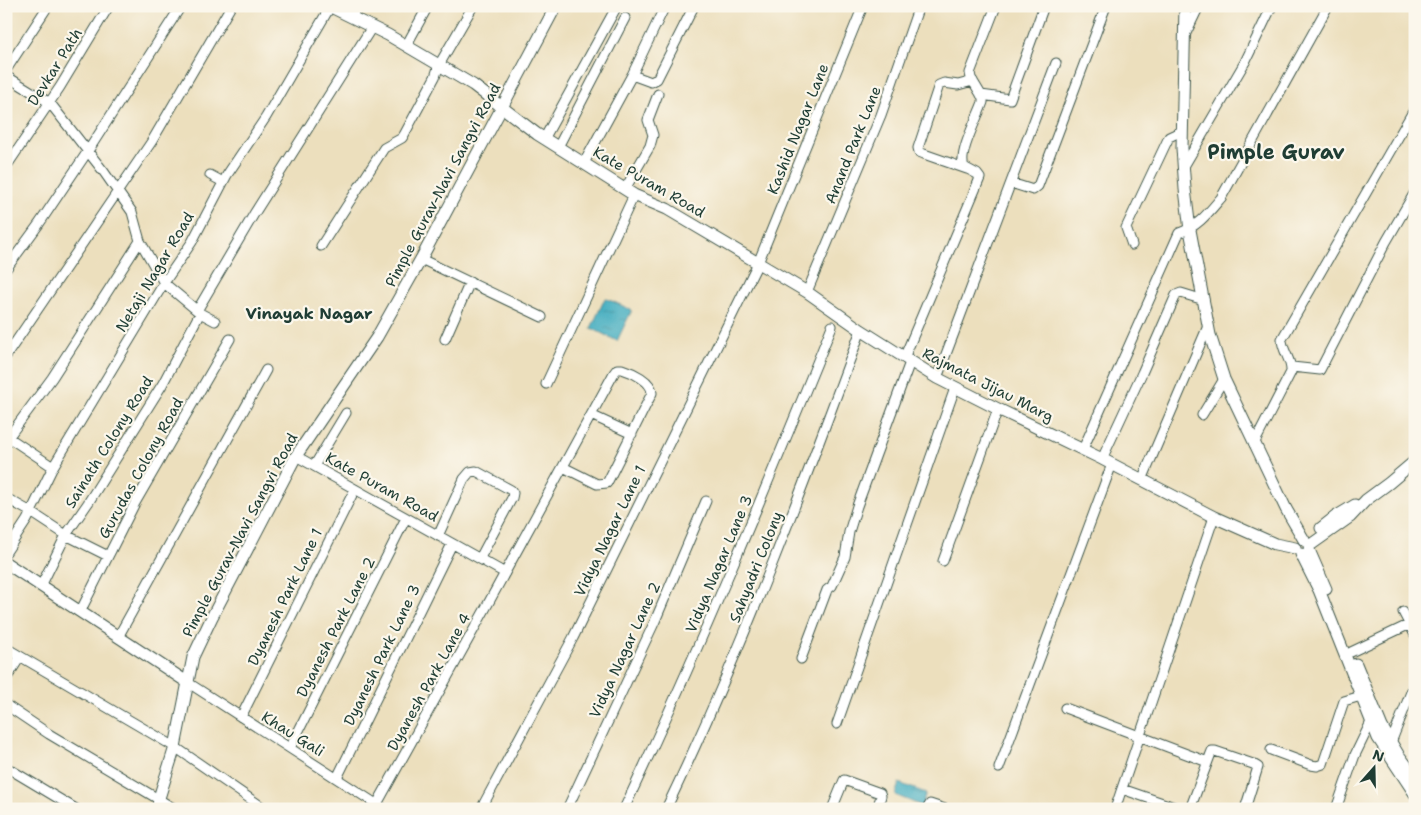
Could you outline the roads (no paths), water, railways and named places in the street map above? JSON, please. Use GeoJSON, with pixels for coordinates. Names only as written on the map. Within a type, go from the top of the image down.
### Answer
{"type":"FeatureCollection","features":[{"type":"Feature","properties":{"kind":"street"},"geometry":{"type":"LineString","coordinates":[[6,70],[48,6]]}},
{"type":"Feature","properties":{"kind":"street","name":"Devkar Path"},"geometry":{"type":"LineString","coordinates":[[6,167],[50,102],[109,6]]}},
{"type":"Feature","properties":{"kind":"street"},"geometry":{"type":"LineString","coordinates":[[6,270],[88,152],[181,6]]}},
{"type":"Feature","properties":{"kind":"street"},"geometry":{"type":"LineString","coordinates":[[6,356],[152,141],[231,6]]}},
{"type":"Feature","properties":{"kind":"street"},"geometry":{"type":"LineString","coordinates":[[350,17],[357,6]]}},
{"type":"Feature","properties":{"kind":"street"},"geometry":{"type":"LineString","coordinates":[[406,46],[428,6]]}},
{"type":"Feature","properties":{"kind":"street"},"geometry":{"type":"LineString","coordinates":[[321,246],[384,148],[404,135],[435,77],[439,65],[473,6]]}},
{"type":"Feature","properties":{"kind":"street","name":"Pimple Gurav-Navi Sangvi Road"},"geometry":{"type":"LineString","coordinates":[[159,804],[174,747],[193,657],[212,617],[296,456],[376,337],[421,259],[556,6]]}},
{"type":"Feature","properties":{"kind":"street"},"geometry":{"type":"LineString","coordinates":[[544,139],[617,6]]}},
{"type":"Feature","properties":{"kind":"street"},"geometry":{"type":"LineString","coordinates":[[584,164],[632,75],[665,6]]}},
{"type":"Feature","properties":{"kind":"street"},"geometry":{"type":"LineString","coordinates":[[632,75],[651,82],[657,79],[694,6]]}},
{"type":"Feature","properties":{"kind":"street","name":"Kashid Nagar Lane"},"geometry":{"type":"LineString","coordinates":[[758,263],[863,6]]}},
{"type":"Feature","properties":{"kind":"street","name":"Anand Park Lane"},"geometry":{"type":"LineString","coordinates":[[808,292],[881,115],[919,6]]}},
{"type":"Feature","properties":{"kind":"street"},"geometry":{"type":"LineString","coordinates":[[967,169],[962,160],[983,102],[970,73],[996,6]]}},
{"type":"Feature","properties":{"kind":"street"},"geometry":{"type":"LineString","coordinates":[[981,95],[1010,99],[1044,6]]}},
{"type":"Feature","properties":{"kind":"street"},"geometry":{"type":"LineString","coordinates":[[1011,183],[1033,190],[1038,186],[1106,6]]}},
{"type":"Feature","properties":{"kind":"street"},"geometry":{"type":"LineString","coordinates":[[1185,6],[1183,168],[1190,230],[1208,326],[1224,380],[1303,546],[1378,738],[1389,747],[1415,778]]}},
{"type":"Feature","properties":{"kind":"street"},"geometry":{"type":"LineString","coordinates":[[1185,35],[1199,6]]}},
{"type":"Feature","properties":{"kind":"street"},"geometry":{"type":"LineString","coordinates":[[1183,168],[1244,62],[1272,6]]}},
{"type":"Feature","properties":{"kind":"street"},"geometry":{"type":"LineString","coordinates":[[1084,449],[1179,233],[1190,230],[1205,217],[1221,198],[1328,6]]}},
{"type":"Feature","properties":{"kind":"street"},"geometry":{"type":"LineString","coordinates":[[329,7],[372,27],[439,65],[473,85],[502,108]]}},
{"type":"Feature","properties":{"kind":"street","name":"Netaji Nagar Road"},"geometry":{"type":"LineString","coordinates":[[6,552],[31,512],[53,467],[164,283],[192,242],[223,182],[266,117],[329,7]]}},
{"type":"Feature","properties":{"kind":"street"},"geometry":{"type":"LineString","coordinates":[[558,147],[625,18]]}},
{"type":"Feature","properties":{"kind":"street","name":"Sainath Colony Road"},"geometry":{"type":"LineString","coordinates":[[41,586],[66,535],[162,385],[199,311],[254,214],[372,27]]}},
{"type":"Feature","properties":{"kind":"street"},"geometry":{"type":"LineString","coordinates":[[937,378],[1056,63]]}},
{"type":"Feature","properties":{"kind":"street"},"geometry":{"type":"LineString","coordinates":[[6,76],[50,102],[132,212],[140,241],[164,283],[214,321]]}},
{"type":"Feature","properties":{"kind":"street"},"geometry":{"type":"LineString","coordinates":[[801,659],[827,590],[832,586],[845,557],[856,506],[907,360],[980,178],[977,174],[967,169],[924,154],[918,148],[939,85],[944,83],[958,85],[973,82]]}},
{"type":"Feature","properties":{"kind":"street"},"geometry":{"type":"LineString","coordinates":[[546,384],[650,146],[653,136],[648,120],[658,94]]}},
{"type":"Feature","properties":{"kind":"street","name":"Kate Puram Road"},"geometry":{"type":"LineString","coordinates":[[502,108],[544,139],[630,192],[667,210],[758,263]]}},
{"type":"Feature","properties":{"kind":"street"},"geometry":{"type":"LineString","coordinates":[[1254,444],[1291,372],[1292,366],[1282,345],[1282,338],[1415,108]]}},
{"type":"Feature","properties":{"kind":"street"},"geometry":{"type":"LineString","coordinates":[[1132,246],[1126,228],[1168,137],[1182,131]]}},
{"type":"Feature","properties":{"kind":"street"},"geometry":{"type":"LineString","coordinates":[[210,175],[223,182]]}},
{"type":"Feature","properties":{"kind":"street"},"geometry":{"type":"LineString","coordinates":[[1292,366],[1320,370],[1386,242],[1415,192]]}},
{"type":"Feature","properties":{"kind":"street"},"geometry":{"type":"LineString","coordinates":[[53,467],[11,439],[10,435],[75,343],[140,241]]}},
{"type":"Feature","properties":{"kind":"street"},"geometry":{"type":"LineString","coordinates":[[421,259],[542,317]]}},
{"type":"Feature","properties":{"kind":"street","name":"Rajmata Jijau Marg"},"geometry":{"type":"LineString","coordinates":[[758,263],[808,292],[861,330],[955,388],[998,410],[1084,449],[1214,517],[1275,544],[1303,546]]}},
{"type":"Feature","properties":{"kind":"street","name":"Vidya Nagar Lane 1"},"geometry":{"type":"LineString","coordinates":[[481,809],[573,638],[758,263]]}},
{"type":"Feature","properties":{"kind":"street"},"geometry":{"type":"LineString","coordinates":[[444,339],[470,282]]}},
{"type":"Feature","properties":{"kind":"street"},"geometry":{"type":"LineString","coordinates":[[999,768],[1107,461],[1176,294],[1181,293],[1204,300]]}},
{"type":"Feature","properties":{"kind":"street","name":"Vidya Nagar Lane 3"},"geometry":{"type":"LineString","coordinates":[[624,809],[712,617],[832,326]]}},
{"type":"Feature","properties":{"kind":"street"},"geometry":{"type":"LineString","coordinates":[[1142,480],[1208,326]]}},
{"type":"Feature","properties":{"kind":"street","name":"Sahyadri Colony"},"geometry":{"type":"LineString","coordinates":[[666,809],[700,738],[730,668],[800,494],[861,330]]}},
{"type":"Feature","properties":{"kind":"street","name":"Gurudas Colony Road"},"geometry":{"type":"LineString","coordinates":[[80,612],[135,503],[230,339]]}},
{"type":"Feature","properties":{"kind":"street","name":"Dyanesh Park Lane 4"},"geometry":{"type":"LineString","coordinates":[[381,806],[505,573],[614,373],[618,369],[628,371],[649,384],[652,388],[652,393],[632,434]]}},
{"type":"Feature","properties":{"kind":"street"},"geometry":{"type":"LineString","coordinates":[[118,637],[266,370]]}},
{"type":"Feature","properties":{"kind":"street"},"geometry":{"type":"LineString","coordinates":[[1202,415],[1224,380]]}},
{"type":"Feature","properties":{"kind":"street"},"geometry":{"type":"LineString","coordinates":[[837,724],[955,388]]}},
{"type":"Feature","properties":{"kind":"street"},"geometry":{"type":"LineString","coordinates":[[943,560],[998,410]]}},
{"type":"Feature","properties":{"kind":"street"},"geometry":{"type":"LineString","coordinates":[[314,466],[346,413]]}},
{"type":"Feature","properties":{"kind":"street"},"geometry":{"type":"LineString","coordinates":[[563,467],[597,484],[607,483],[632,434],[591,415]]}},
{"type":"Feature","properties":{"kind":"street"},"geometry":{"type":"LineString","coordinates":[[6,424],[15,430]]}},
{"type":"Feature","properties":{"kind":"street","name":"Kate Puram Road"},"geometry":{"type":"LineString","coordinates":[[296,456],[505,573]]}},
{"type":"Feature","properties":{"kind":"street"},"geometry":{"type":"LineString","coordinates":[[1303,546],[1335,517],[1366,500],[1415,461]]}},
{"type":"Feature","properties":{"kind":"street"},"geometry":{"type":"LineString","coordinates":[[438,536],[464,480],[470,472],[476,471],[511,490],[513,493],[480,558]]}},
{"type":"Feature","properties":{"kind":"street","name":"Dyanesh Park Lane 1"},"geometry":{"type":"LineString","coordinates":[[241,717],[355,489]]}},
{"type":"Feature","properties":{"kind":"street"},"geometry":{"type":"LineString","coordinates":[[6,498],[66,535],[108,556]]}},
{"type":"Feature","properties":{"kind":"street","name":"Vidya Nagar Lane 2"},"geometry":{"type":"LineString","coordinates":[[567,809],[655,621],[706,502]]}},
{"type":"Feature","properties":{"kind":"street"},"geometry":{"type":"LineString","coordinates":[[1115,809],[1214,517]]}},
{"type":"Feature","properties":{"kind":"street","name":"Dyanesh Park Lane 2"},"geometry":{"type":"LineString","coordinates":[[290,748],[406,518]]}},
{"type":"Feature","properties":{"kind":"street","name":"Dyanesh Park Lane 3"},"geometry":{"type":"LineString","coordinates":[[336,778],[452,544]]}},
{"type":"Feature","properties":{"kind":"street"},"geometry":{"type":"LineString","coordinates":[[1303,546],[1322,579],[1389,747],[1415,794]]}},
{"type":"Feature","properties":{"kind":"street"},"geometry":{"type":"LineString","coordinates":[[6,563],[187,682]]}},
{"type":"Feature","properties":{"kind":"street"},"geometry":{"type":"LineString","coordinates":[[1403,612],[1408,625],[1415,635]]}},
{"type":"Feature","properties":{"kind":"street"},"geometry":{"type":"LineString","coordinates":[[1351,652],[1408,625]]}},
{"type":"Feature","properties":{"kind":"street"},"geometry":{"type":"LineString","coordinates":[[6,648],[174,747],[265,809]]}},
{"type":"Feature","properties":{"kind":"street"},"geometry":{"type":"LineString","coordinates":[[6,679],[20,657]]}},
{"type":"Feature","properties":{"kind":"street","name":"Khau Gali"},"geometry":{"type":"LineString","coordinates":[[187,682],[381,806]]}},
{"type":"Feature","properties":{"kind":"street"},"geometry":{"type":"LineString","coordinates":[[1389,747],[1412,695],[1415,682]]}},
{"type":"Feature","properties":{"kind":"street"},"geometry":{"type":"LineString","coordinates":[[1271,750],[1311,765],[1323,764],[1344,701],[1361,696]]}},
{"type":"Feature","properties":{"kind":"street"},"geometry":{"type":"LineString","coordinates":[[6,705],[48,734],[159,804],[175,809]]}},
{"type":"Feature","properties":{"kind":"street"},"geometry":{"type":"LineString","coordinates":[[1065,708],[1205,761]]}},
{"type":"Feature","properties":{"kind":"street"},"geometry":{"type":"LineString","coordinates":[[1336,809],[1356,755],[1372,722]]}},
{"type":"Feature","properties":{"kind":"street"},"geometry":{"type":"LineString","coordinates":[[1190,809],[1210,756],[1215,750],[1253,764],[1258,768],[1244,809]]}},
{"type":"Feature","properties":{"kind":"street"},"geometry":{"type":"LineString","coordinates":[[6,767],[76,809]]}},
{"type":"Feature","properties":{"kind":"street"},"geometry":{"type":"LineString","coordinates":[[832,809],[844,780],[880,793],[881,796],[877,809]]}},
{"type":"Feature","properties":{"kind":"street"},"geometry":{"type":"LineString","coordinates":[[1122,789],[1180,809]]}},
{"type":"Feature","properties":{"kind":"street"},"geometry":{"type":"LineString","coordinates":[[926,809],[930,804],[945,809]]}},
{"type":"Feature","properties":{"kind":"water"},"geometry":{"type":"Polygon","coordinates":[[[605,298],[632,310],[617,341],[591,328],[605,298]]]}},
{"type":"Feature","properties":{"kind":"water"},"geometry":{"type":"Polygon","coordinates":[[[899,783],[926,793],[922,806],[895,795],[899,783]]]}},
{"type":"Feature","properties":{"kind":"district","name":"Pimple Gurav"},"geometry":{"type":"Point","coordinates":[1276,152]}},
{"type":"Feature","properties":{"kind":"district","name":"Vinayak Nagar"},"geometry":{"type":"Point","coordinates":[309,313]}}]}
